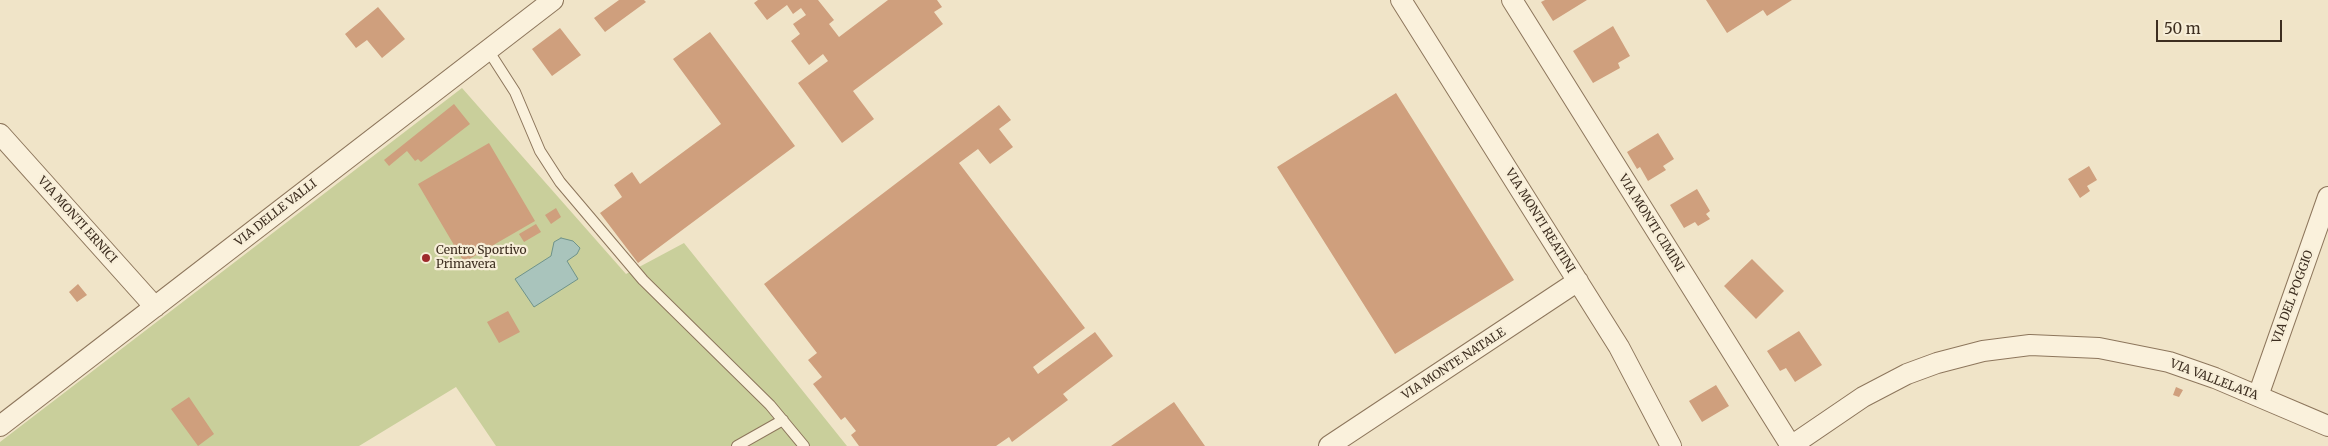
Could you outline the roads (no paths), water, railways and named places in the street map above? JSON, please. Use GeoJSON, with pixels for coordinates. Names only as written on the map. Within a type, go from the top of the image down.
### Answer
{"type":"FeatureCollection","features":[{"type":"Feature","properties":{"kind":"street","name":"VIA DELLE VALLI"},"geometry":{"type":"LineString","coordinates":[[0,426],[553,0]]}},
{"type":"Feature","properties":{"kind":"street","name":"VIA MONTI REATINI"},"geometry":{"type":"LineString","coordinates":[[1401,0],[1633,371],[1670,446]]}},
{"type":"Feature","properties":{"kind":"street","name":"VIA MONTI CIMINI"},"geometry":{"type":"LineString","coordinates":[[1512,0],[1791,446]]}},
{"type":"Feature","properties":{"kind":"street","name":"VIA MONTI ERNICI"},"geometry":{"type":"LineString","coordinates":[[0,134],[155,307]]}},
{"type":"Feature","properties":{"kind":"street","name":"VIA DEL POGGIO"},"geometry":{"type":"LineString","coordinates":[[2258,396],[2328,197]]}},
{"type":"Feature","properties":{"kind":"street","name":"VIA MONTE NATALE"},"geometry":{"type":"LineString","coordinates":[[1329,446],[1578,282]]}},
{"type":"Feature","properties":{"kind":"street","name":"VIA VALLELATA"},"geometry":{"type":"LineString","coordinates":[[1791,446],[1862,398],[1907,374],[1954,358],[2014,346],[2081,347],[2149,357],[2192,369],[2328,426]]}},
{"type":"Feature","properties":{"kind":"lane"},"geometry":{"type":"LineString","coordinates":[[488,50],[515,92],[540,151],[560,182],[643,280],[783,420],[804,446]]}},
{"type":"Feature","properties":{"kind":"lane"},"geometry":{"type":"LineString","coordinates":[[737,446],[783,420]]}},
{"type":"Feature","properties":{"kind":"water"},"geometry":{"type":"Polygon","coordinates":[[[561,238],[573,241],[580,248],[577,254],[567,261],[578,279],[534,307],[515,279],[551,256],[554,242],[561,238]]]}},
{"type":"Feature","properties":{"kind":"place","name":"Centro Sportivo Primavera"},"geometry":{"type":"Point","coordinates":[426,258]}}]}
